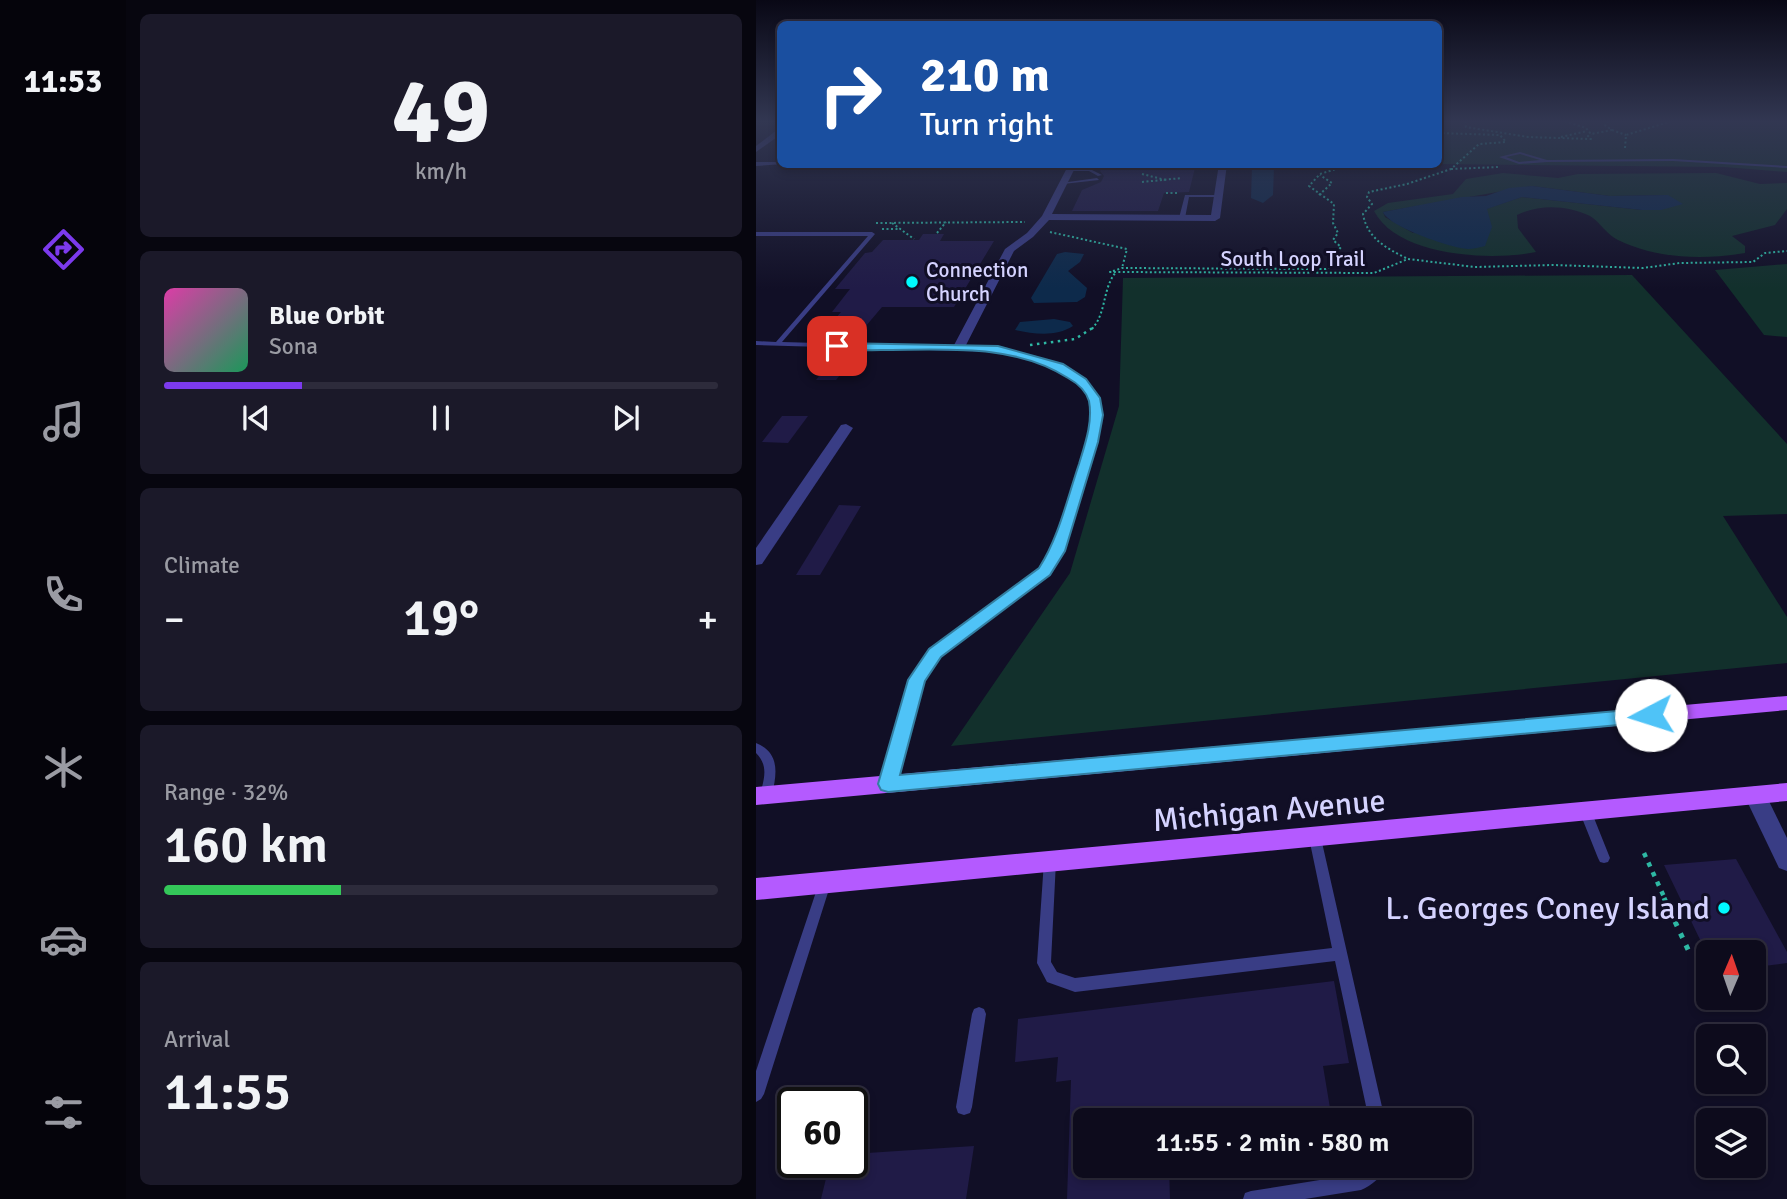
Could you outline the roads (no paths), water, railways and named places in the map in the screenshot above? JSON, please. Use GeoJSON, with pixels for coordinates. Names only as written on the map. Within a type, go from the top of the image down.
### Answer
{"type":"FeatureCollection","features":[{"type":"Feature","properties":{"kind":"main road","name":"Michigan Avenue"},"geometry":{"type":"LineString","coordinates":[[759,798],[1787,703]]}},
{"type":"Feature","properties":{"kind":"main road","name":"Michigan Avenue"},"geometry":{"type":"LineString","coordinates":[[756,889],[1586,814],[1787,792]]}},
{"type":"Feature","properties":{"kind":"street"},"geometry":{"type":"LineString","coordinates":[[959,347],[1010,249],[1040,223],[1066,177]]}},
{"type":"Feature","properties":{"kind":"street"},"geometry":{"type":"LineString","coordinates":[[1040,223],[1215,218],[1221,177]]}},
{"type":"Feature","properties":{"kind":"street"},"geometry":{"type":"LineString","coordinates":[[756,560],[846,429]]}},
{"type":"Feature","properties":{"kind":"street"},"geometry":{"type":"LineString","coordinates":[[1755,795],[1787,861]]}},
{"type":"Feature","properties":{"kind":"lane"},"geometry":{"type":"LineString","coordinates":[[1063,183],[1098,177]]}},
{"type":"Feature","properties":{"kind":"lane"},"geometry":{"type":"LineString","coordinates":[[1182,218],[1187,196],[1219,196]]}},
{"type":"Feature","properties":{"kind":"lane"},"geometry":{"type":"LineString","coordinates":[[756,234],[872,234],[777,344]]}},
{"type":"Feature","properties":{"kind":"lane"},"geometry":{"type":"LineString","coordinates":[[756,343],[785,346],[959,347],[998,350],[1059,366],[1082,381],[1094,398],[1097,415],[1092,442],[1058,551],[1044,572],[935,653],[916,680],[888,784]]}},
{"type":"Feature","properties":{"kind":"lane"},"geometry":{"type":"LineString","coordinates":[[756,747],[768,755],[772,767],[759,798]]}},
{"type":"Feature","properties":{"kind":"lane"},"geometry":{"type":"LineString","coordinates":[[1586,814],[1604,858]]}},
{"type":"Feature","properties":{"kind":"lane"},"geometry":{"type":"LineString","coordinates":[[1315,838],[1374,1108]]}},
{"type":"Feature","properties":{"kind":"lane"},"geometry":{"type":"LineString","coordinates":[[1049,862],[1044,963],[1052,977],[1075,985],[1341,954]]}},
{"type":"Feature","properties":{"kind":"lane"},"geometry":{"type":"LineString","coordinates":[[756,1094],[826,882]]}},
{"type":"Feature","properties":{"kind":"lane"},"geometry":{"type":"LineString","coordinates":[[964,1107],[979,1014]]}},
{"type":"Feature","properties":{"kind":"lane"},"geometry":{"type":"LineString","coordinates":[[1251,1199],[1361,1182],[1366,1178]]}},
{"type":"Feature","properties":{"kind":"water"},"geometry":{"type":"Polygon","coordinates":[[[1252,177],[1274,177],[1273,195],[1263,203],[1251,198],[1252,177]]]}},
{"type":"Feature","properties":{"kind":"water"},"geometry":{"type":"Polygon","coordinates":[[[1532,186],[1610,196],[1668,195],[1683,204],[1661,210],[1642,210],[1522,197],[1487,209],[1492,227],[1485,246],[1468,249],[1435,241],[1408,230],[1396,224],[1383,212],[1532,186]]]}},
{"type":"Feature","properties":{"kind":"water"},"geometry":{"type":"Polygon","coordinates":[[[1057,254],[1084,254],[1080,262],[1068,271],[1087,288],[1085,297],[1077,302],[1034,303],[1031,298],[1057,254]]]}},
{"type":"Feature","properties":{"kind":"water"},"geometry":{"type":"Polygon","coordinates":[[[1054,319],[1070,322],[1073,326],[1052,333],[1015,330],[1020,322],[1054,319]]]}},
{"type":"Feature","properties":{"kind":"place","name":"Connection Church"},"geometry":{"type":"Point","coordinates":[912,282]}},
{"type":"Feature","properties":{"kind":"place","name":"L. Georges Coney Island"},"geometry":{"type":"Point","coordinates":[1724,908]}}]}
